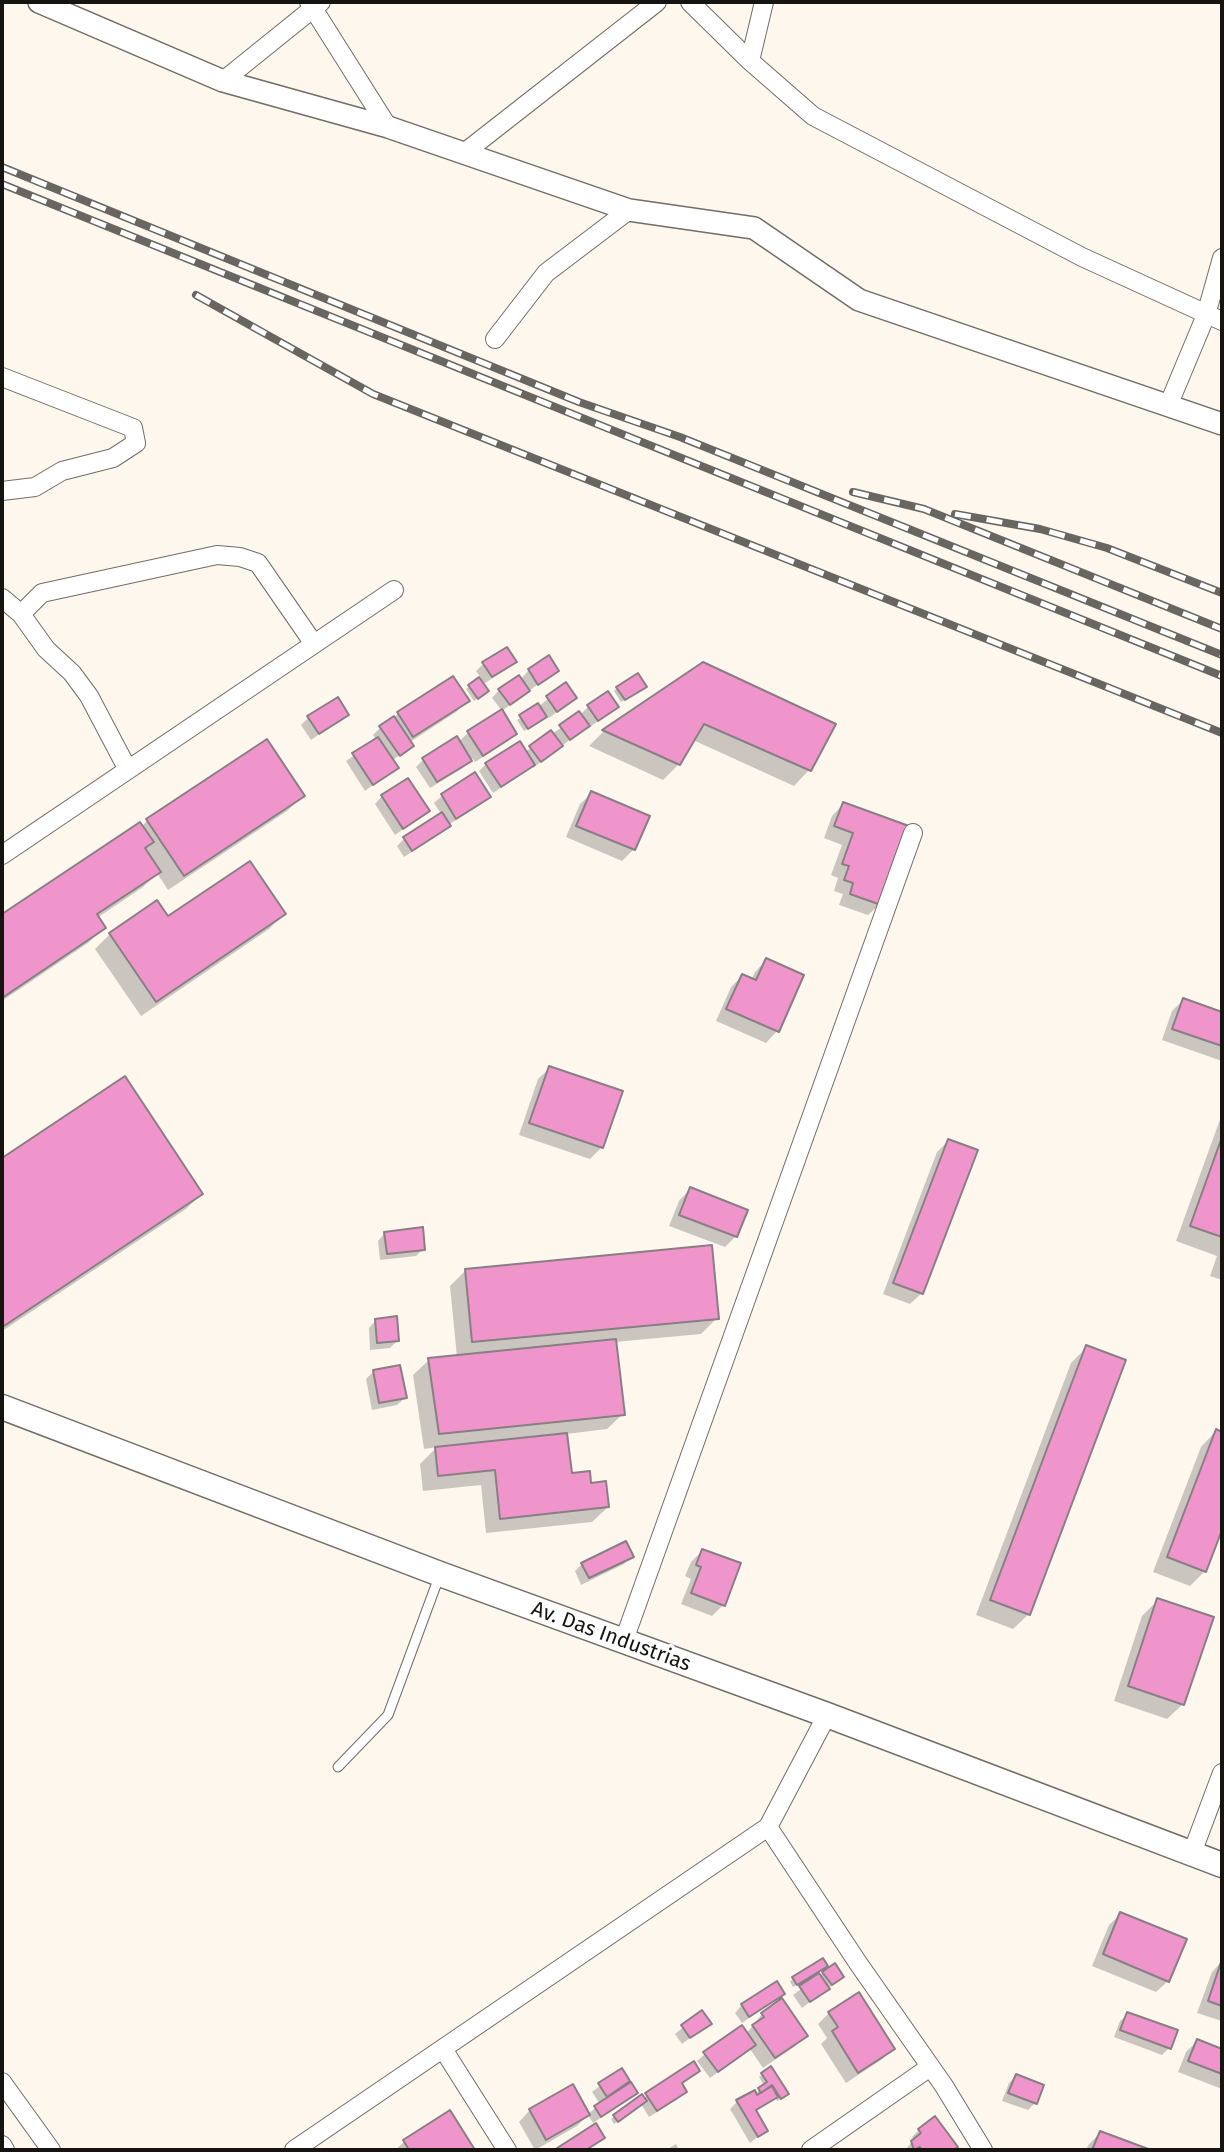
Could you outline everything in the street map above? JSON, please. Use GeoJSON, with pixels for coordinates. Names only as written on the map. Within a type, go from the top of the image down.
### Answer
{"type":"FeatureCollection","features":[{"type":"Feature","properties":{"kind":"main road","name":"Av. Das Industrias"},"geometry":{"type":"LineString","coordinates":[[2,1407],[623,1643],[827,1716],[1222,1865]]}},
{"type":"Feature","properties":{"kind":"street"},"geometry":{"type":"LineString","coordinates":[[38,2],[223,81],[388,127],[629,210],[754,228],[859,300],[1222,424]]}},
{"type":"Feature","properties":{"kind":"street"},"geometry":{"type":"LineString","coordinates":[[464,153],[657,2]]}},
{"type":"Feature","properties":{"kind":"street"},"geometry":{"type":"LineString","coordinates":[[690,2],[750,61],[813,116],[1082,257],[1214,318]]}},
{"type":"Feature","properties":{"kind":"street"},"geometry":{"type":"LineString","coordinates":[[750,61],[764,2]]}},
{"type":"Feature","properties":{"kind":"street"},"geometry":{"type":"LineString","coordinates":[[223,81],[314,4],[388,127]]}},
{"type":"Feature","properties":{"kind":"street"},"geometry":{"type":"LineString","coordinates":[[495,339],[546,273],[629,210]]}},
{"type":"Feature","properties":{"kind":"street"},"geometry":{"type":"LineString","coordinates":[[1168,406],[1214,318],[1222,258]]}},
{"type":"Feature","properties":{"kind":"street"},"geometry":{"type":"LineString","coordinates":[[2,377],[133,428],[136,443],[113,458],[62,471],[35,487],[2,491]]}},
{"type":"Feature","properties":{"kind":"street"},"geometry":{"type":"LineString","coordinates":[[21,614],[42,593],[217,555],[240,557],[258,563],[314,644]]}},
{"type":"Feature","properties":{"kind":"street"},"geometry":{"type":"LineString","coordinates":[[4,849],[128,770],[394,590]]}},
{"type":"Feature","properties":{"kind":"street"},"geometry":{"type":"LineString","coordinates":[[2,598],[21,614],[46,649],[72,673],[89,696],[128,770]]}},
{"type":"Feature","properties":{"kind":"street"},"geometry":{"type":"LineString","coordinates":[[623,1643],[913,833]]}},
{"type":"Feature","properties":{"kind":"street"},"geometry":{"type":"LineString","coordinates":[[294,2150],[768,1827],[827,1716]]}},
{"type":"Feature","properties":{"kind":"street"},"geometry":{"type":"LineString","coordinates":[[1192,1853],[1222,1773]]}},
{"type":"Feature","properties":{"kind":"street"},"geometry":{"type":"LineString","coordinates":[[768,1827],[983,2150]]}},
{"type":"Feature","properties":{"kind":"street"},"geometry":{"type":"LineString","coordinates":[[443,2049],[507,2150]]}},
{"type":"Feature","properties":{"kind":"street"},"geometry":{"type":"LineString","coordinates":[[811,2150],[930,2067]]}},
{"type":"Feature","properties":{"kind":"street"},"geometry":{"type":"LineString","coordinates":[[2,2082],[51,2150]]}},
{"type":"Feature","properties":{"kind":"street"},"geometry":{"type":"LineString","coordinates":[[2,2145],[5,2150]]}},
{"type":"Feature","properties":{"kind":"lane"},"geometry":{"type":"LineString","coordinates":[[338,1767],[388,1715],[440,1574]]}},
{"type":"Feature","properties":{"kind":"building"},"geometry":{"type":"Polygon","coordinates":[[[507,647],[517,662],[492,677],[482,662],[507,647]]]}},
{"type":"Feature","properties":{"kind":"building"},"geometry":{"type":"Polygon","coordinates":[[[549,655],[559,671],[538,685],[528,669],[549,655]]]}},
{"type":"Feature","properties":{"kind":"building"},"geometry":{"type":"Polygon","coordinates":[[[703,662],[836,724],[811,771],[704,724],[680,765],[602,730],[703,662]]]}},
{"type":"Feature","properties":{"kind":"building"},"geometry":{"type":"Polygon","coordinates":[[[638,673],[647,687],[625,700],[616,687],[638,673]]]}},
{"type":"Feature","properties":{"kind":"building"},"geometry":{"type":"Polygon","coordinates":[[[519,675],[530,691],[510,705],[498,689],[519,675]]]}},
{"type":"Feature","properties":{"kind":"building"},"geometry":{"type":"Polygon","coordinates":[[[453,676],[470,701],[413,737],[397,712],[453,676]]]}},
{"type":"Feature","properties":{"kind":"building"},"geometry":{"type":"Polygon","coordinates":[[[479,677],[489,691],[478,699],[468,685],[479,677]]]}},
{"type":"Feature","properties":{"kind":"building"},"geometry":{"type":"Polygon","coordinates":[[[566,682],[577,698],[557,712],[546,696],[566,682]]]}},
{"type":"Feature","properties":{"kind":"building"},"geometry":{"type":"Polygon","coordinates":[[[608,691],[619,707],[598,721],[587,705],[608,691]]]}},
{"type":"Feature","properties":{"kind":"building"},"geometry":{"type":"Polygon","coordinates":[[[338,697],[349,715],[319,734],[307,716],[338,697]]]}},
{"type":"Feature","properties":{"kind":"building"},"geometry":{"type":"Polygon","coordinates":[[[538,703],[547,717],[528,729],[519,715],[538,703]]]}},
{"type":"Feature","properties":{"kind":"building"},"geometry":{"type":"Polygon","coordinates":[[[502,709],[517,734],[483,756],[467,731],[502,709]]]}},
{"type":"Feature","properties":{"kind":"building"},"geometry":{"type":"Polygon","coordinates":[[[579,711],[590,726],[570,740],[559,725],[579,711]]]}},
{"type":"Feature","properties":{"kind":"building"},"geometry":{"type":"Polygon","coordinates":[[[394,716],[414,746],[400,756],[379,726],[394,716]]]}},
{"type":"Feature","properties":{"kind":"building"},"geometry":{"type":"Polygon","coordinates":[[[551,730],[563,746],[541,762],[529,746],[551,730]]]}},
{"type":"Feature","properties":{"kind":"building"},"geometry":{"type":"Polygon","coordinates":[[[457,736],[472,761],[437,782],[422,758],[457,736]]]}},
{"type":"Feature","properties":{"kind":"building"},"geometry":{"type":"Polygon","coordinates":[[[378,737],[399,768],[373,785],[352,753],[378,737]]]}},
{"type":"Feature","properties":{"kind":"building"},"geometry":{"type":"Polygon","coordinates":[[[267,739],[305,796],[184,876],[146,819],[267,739]]]}},
{"type":"Feature","properties":{"kind":"building"},"geometry":{"type":"Polygon","coordinates":[[[520,741],[535,765],[501,787],[485,763],[520,741]]]}},
{"type":"Feature","properties":{"kind":"building"},"geometry":{"type":"Polygon","coordinates":[[[475,772],[491,797],[456,819],[441,794],[475,772]]]}},
{"type":"Feature","properties":{"kind":"building"},"geometry":{"type":"Polygon","coordinates":[[[408,778],[430,811],[403,829],[381,795],[408,778]]]}},
{"type":"Feature","properties":{"kind":"building"},"geometry":{"type":"Polygon","coordinates":[[[591,791],[650,816],[635,850],[576,826],[591,791]]]}},
{"type":"Feature","properties":{"kind":"building"},"geometry":{"type":"Polygon","coordinates":[[[843,802],[909,826],[881,905],[850,894],[853,883],[844,880],[849,866],[842,864],[853,833],[834,826],[843,802]]]}},
{"type":"Feature","properties":{"kind":"building"},"geometry":{"type":"Polygon","coordinates":[[[442,812],[451,826],[412,851],[403,837],[442,812]]]}},
{"type":"Feature","properties":{"kind":"building"},"geometry":{"type":"Polygon","coordinates":[[[140,822],[154,842],[145,848],[161,872],[97,914],[106,928],[2,998],[2,914],[140,822]]]}},
{"type":"Feature","properties":{"kind":"building"},"geometry":{"type":"Polygon","coordinates":[[[250,861],[286,914],[156,1002],[109,933],[157,900],[168,916],[250,861]]]}},
{"type":"Feature","properties":{"kind":"building"},"geometry":{"type":"Polygon","coordinates":[[[766,958],[804,975],[779,1032],[726,1009],[742,974],[756,980],[766,958]]]}},
{"type":"Feature","properties":{"kind":"building"},"geometry":{"type":"Polygon","coordinates":[[[1183,998],[1222,1012],[1222,1046],[1172,1029],[1183,998]]]}},
{"type":"Feature","properties":{"kind":"building"},"geometry":{"type":"Polygon","coordinates":[[[549,1066],[623,1091],[603,1148],[529,1123],[549,1066]]]}},
{"type":"Feature","properties":{"kind":"building"},"geometry":{"type":"Polygon","coordinates":[[[125,1076],[203,1194],[4,1326],[2,1158],[125,1076]]]}},
{"type":"Feature","properties":{"kind":"building"},"geometry":{"type":"Polygon","coordinates":[[[1222,1137],[1222,1237],[1190,1226],[1222,1137]]]}},
{"type":"Feature","properties":{"kind":"building"},"geometry":{"type":"Polygon","coordinates":[[[948,1139],[978,1150],[923,1294],[893,1283],[948,1139]]]}},
{"type":"Feature","properties":{"kind":"building"},"geometry":{"type":"Polygon","coordinates":[[[690,1187],[748,1210],[737,1237],[679,1215],[690,1187]]]}},
{"type":"Feature","properties":{"kind":"building"},"geometry":{"type":"Polygon","coordinates":[[[423,1227],[425,1250],[387,1254],[384,1232],[423,1227]]]}},
{"type":"Feature","properties":{"kind":"building"},"geometry":{"type":"Polygon","coordinates":[[[712,1245],[719,1319],[472,1342],[465,1269],[712,1245]]]}},
{"type":"Feature","properties":{"kind":"building"},"geometry":{"type":"Polygon","coordinates":[[[397,1316],[399,1341],[377,1343],[375,1319],[397,1316]]]}},
{"type":"Feature","properties":{"kind":"building"},"geometry":{"type":"Polygon","coordinates":[[[616,1339],[625,1415],[439,1434],[428,1358],[616,1339]]]}},
{"type":"Feature","properties":{"kind":"building"},"geometry":{"type":"Polygon","coordinates":[[[1086,1345],[1126,1360],[1030,1615],[990,1600],[1086,1345]]]}},
{"type":"Feature","properties":{"kind":"building"},"geometry":{"type":"Polygon","coordinates":[[[400,1365],[407,1398],[379,1403],[373,1370],[400,1365]]]}},
{"type":"Feature","properties":{"kind":"building"},"geometry":{"type":"Polygon","coordinates":[[[1216,1429],[1222,1432],[1222,1530],[1206,1572],[1167,1557],[1216,1429]]]}},
{"type":"Feature","properties":{"kind":"building"},"geometry":{"type":"Polygon","coordinates":[[[567,1433],[572,1473],[590,1471],[591,1483],[606,1481],[609,1507],[500,1519],[495,1470],[438,1476],[435,1447],[567,1433]]]}},
{"type":"Feature","properties":{"kind":"building"},"geometry":{"type":"Polygon","coordinates":[[[626,1541],[634,1557],[589,1578],[581,1563],[626,1541]]]}},
{"type":"Feature","properties":{"kind":"building"},"geometry":{"type":"Polygon","coordinates":[[[702,1549],[741,1563],[725,1606],[691,1593],[701,1567],[696,1565],[702,1549]]]}},
{"type":"Feature","properties":{"kind":"building"},"geometry":{"type":"Polygon","coordinates":[[[1157,1598],[1214,1617],[1184,1705],[1128,1686],[1157,1598]]]}},
{"type":"Feature","properties":{"kind":"building"},"geometry":{"type":"Polygon","coordinates":[[[1120,1912],[1187,1939],[1169,1982],[1103,1954],[1120,1912]]]}},
{"type":"Feature","properties":{"kind":"building"},"geometry":{"type":"Polygon","coordinates":[[[823,1958],[828,1966],[797,1985],[792,1977],[823,1958]]]}},
{"type":"Feature","properties":{"kind":"building"},"geometry":{"type":"Polygon","coordinates":[[[1222,1959],[1222,2006],[1208,2001],[1222,1959]]]}},
{"type":"Feature","properties":{"kind":"building"},"geometry":{"type":"Polygon","coordinates":[[[835,1963],[844,1977],[832,1985],[822,1972],[835,1963]]]}},
{"type":"Feature","properties":{"kind":"building"},"geometry":{"type":"Polygon","coordinates":[[[819,1973],[830,1989],[810,2002],[799,1986],[819,1973]]]}},
{"type":"Feature","properties":{"kind":"building"},"geometry":{"type":"Polygon","coordinates":[[[777,1981],[785,1994],[749,2017],[741,2004],[777,1981]]]}},
{"type":"Feature","properties":{"kind":"building"},"geometry":{"type":"Polygon","coordinates":[[[859,1992],[895,2049],[858,2073],[832,2031],[838,2027],[828,2012],[859,1992]]]}},
{"type":"Feature","properties":{"kind":"building"},"geometry":{"type":"Polygon","coordinates":[[[782,1998],[808,2036],[775,2058],[752,2025],[764,2017],[761,2013],[782,1998]]]}},
{"type":"Feature","properties":{"kind":"building"},"geometry":{"type":"Polygon","coordinates":[[[702,2010],[712,2024],[690,2038],[681,2025],[702,2010]]]}},
{"type":"Feature","properties":{"kind":"building"},"geometry":{"type":"Polygon","coordinates":[[[1127,2012],[1178,2030],[1171,2049],[1120,2030],[1127,2012]]]}},
{"type":"Feature","properties":{"kind":"building"},"geometry":{"type":"Polygon","coordinates":[[[742,2025],[756,2045],[718,2072],[703,2052],[742,2025]]]}},
{"type":"Feature","properties":{"kind":"building"},"geometry":{"type":"Polygon","coordinates":[[[1197,2039],[1222,2049],[1222,2074],[1188,2061],[1197,2039]]]}},
{"type":"Feature","properties":{"kind":"building"},"geometry":{"type":"Polygon","coordinates":[[[694,2061],[700,2071],[682,2083],[687,2092],[657,2111],[645,2093],[694,2061]]]}},
{"type":"Feature","properties":{"kind":"building"},"geometry":{"type":"Polygon","coordinates":[[[771,2066],[789,2094],[781,2099],[772,2085],[761,2093],[758,2088],[767,2082],[761,2073],[771,2066]]]}},
{"type":"Feature","properties":{"kind":"building"},"geometry":{"type":"Polygon","coordinates":[[[622,2068],[630,2081],[607,2097],[598,2083],[622,2068]]]}},
{"type":"Feature","properties":{"kind":"building"},"geometry":{"type":"Polygon","coordinates":[[[1016,2074],[1044,2085],[1037,2104],[1008,2093],[1016,2074]]]}},
{"type":"Feature","properties":{"kind":"building"},"geometry":{"type":"Polygon","coordinates":[[[631,2082],[638,2093],[601,2117],[594,2106],[631,2082]]]}},
{"type":"Feature","properties":{"kind":"building"},"geometry":{"type":"Polygon","coordinates":[[[573,2084],[590,2115],[546,2140],[529,2109],[573,2084]]]}},
{"type":"Feature","properties":{"kind":"building"},"geometry":{"type":"Polygon","coordinates":[[[772,2086],[778,2097],[756,2110],[768,2131],[758,2137],[736,2100],[755,2090],[757,2095],[772,2086]]]}},
{"type":"Feature","properties":{"kind":"building"},"geometry":{"type":"Polygon","coordinates":[[[642,2094],[647,2101],[618,2122],[613,2115],[642,2094]]]}},
{"type":"Feature","properties":{"kind":"building"},"geometry":{"type":"Polygon","coordinates":[[[450,2110],[475,2150],[409,2150],[403,2140],[450,2110]]]}},
{"type":"Feature","properties":{"kind":"building"},"geometry":{"type":"Polygon","coordinates":[[[935,2116],[958,2147],[954,2150],[922,2150],[920,2147],[914,2150],[911,2141],[921,2133],[918,2129],[935,2116]]]}},
{"type":"Feature","properties":{"kind":"building"},"geometry":{"type":"Polygon","coordinates":[[[596,2123],[605,2138],[586,2150],[554,2150],[596,2123]]]}},
{"type":"Feature","properties":{"kind":"building"},"geometry":{"type":"Polygon","coordinates":[[[1100,2131],[1151,2150],[1092,2150],[1100,2131]]]}},
{"type":"Feature","properties":{"kind":"railway"},"geometry":{"type":"LineString","coordinates":[[2,167],[579,402],[680,437],[1222,655]]}},
{"type":"Feature","properties":{"kind":"railway"},"geometry":{"type":"LineString","coordinates":[[2,184],[1222,676]]}},
{"type":"Feature","properties":{"kind":"railway"},"geometry":{"type":"LineString","coordinates":[[196,295],[373,394],[1222,733]]}},
{"type":"Feature","properties":{"kind":"railway"},"geometry":{"type":"LineString","coordinates":[[853,492],[924,509],[1222,629]]}},
{"type":"Feature","properties":{"kind":"railway"},"geometry":{"type":"LineString","coordinates":[[955,514],[1040,529],[1107,548],[1222,593]]}}]}
